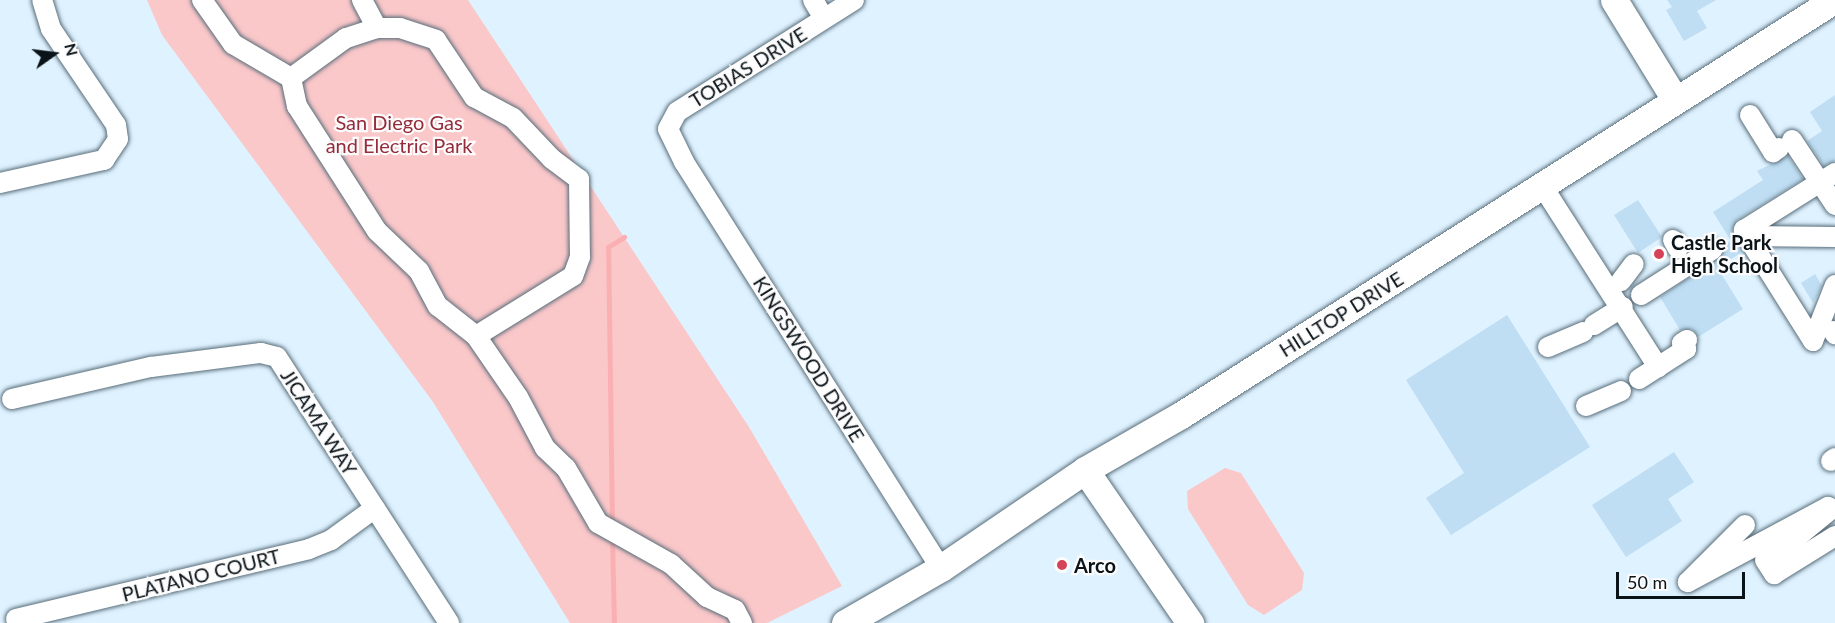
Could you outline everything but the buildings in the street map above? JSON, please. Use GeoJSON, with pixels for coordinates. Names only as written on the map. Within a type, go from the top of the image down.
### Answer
{"type":"FeatureCollection","features":[{"type":"Feature","properties":{"kind":"main road"},"geometry":{"type":"LineString","coordinates":[[1614,0],[1674,98]]}},
{"type":"Feature","properties":{"kind":"main road","name":"HILLTOP DRIVE"},"geometry":{"type":"LineString","coordinates":[[845,623],[941,568],[1085,470],[1543,187],[1674,98],[1834,0]]}},
{"type":"Feature","properties":{"kind":"main road"},"geometry":{"type":"LineString","coordinates":[[1085,470],[1190,623]]}},
{"type":"Feature","properties":{"kind":"street"},"geometry":{"type":"LineString","coordinates":[[0,183],[104,160],[118,140],[116,125],[51,29],[42,0]]}},
{"type":"Feature","properties":{"kind":"street"},"geometry":{"type":"LineString","coordinates":[[202,0],[233,44],[291,78],[297,106],[377,231],[418,271],[438,306],[476,336],[518,397],[545,448],[566,468],[598,523],[671,564],[707,597],[735,610],[742,623]]}},
{"type":"Feature","properties":{"kind":"street"},"geometry":{"type":"LineString","coordinates":[[362,0],[377,28]]}},
{"type":"Feature","properties":{"kind":"street"},"geometry":{"type":"LineString","coordinates":[[813,0],[824,18]]}},
{"type":"Feature","properties":{"kind":"street","name":"TOBIAS DRIVE"},"geometry":{"type":"LineString","coordinates":[[677,150],[668,129],[676,112],[854,0]]}},
{"type":"Feature","properties":{"kind":"street"},"geometry":{"type":"LineString","coordinates":[[291,78],[346,38],[377,28],[400,28],[436,40],[474,97],[520,123],[552,159],[579,179],[580,257],[573,276],[476,336]]}},
{"type":"Feature","properties":{"kind":"street"},"geometry":{"type":"LineString","coordinates":[[1750,116],[1773,152],[1785,144],[1828,177],[1835,205]]}},
{"type":"Feature","properties":{"kind":"street","name":"KINGSWOOD DRIVE"},"geometry":{"type":"LineString","coordinates":[[677,150],[941,568]]}},
{"type":"Feature","properties":{"kind":"street"},"geometry":{"type":"LineString","coordinates":[[1813,341],[1744,230],[1828,177]]}},
{"type":"Feature","properties":{"kind":"street"},"geometry":{"type":"LineString","coordinates":[[1543,187],[1658,368]]}},
{"type":"Feature","properties":{"kind":"street"},"geometry":{"type":"LineString","coordinates":[[1747,236],[1835,237]]}},
{"type":"Feature","properties":{"kind":"street"},"geometry":{"type":"LineString","coordinates":[[1649,293],[1681,254],[1713,249]]}},
{"type":"Feature","properties":{"kind":"street"},"geometry":{"type":"LineString","coordinates":[[1621,281],[1634,264]]}},
{"type":"Feature","properties":{"kind":"street"},"geometry":{"type":"LineString","coordinates":[[1813,341],[1835,285]]}},
{"type":"Feature","properties":{"kind":"street"},"geometry":{"type":"LineString","coordinates":[[1548,347],[1589,328],[1622,308]]}},
{"type":"Feature","properties":{"kind":"street"},"geometry":{"type":"LineString","coordinates":[[1813,341],[1834,332]]}},
{"type":"Feature","properties":{"kind":"street"},"geometry":{"type":"LineString","coordinates":[[1639,379],[1686,349],[1682,343],[1687,340]]}},
{"type":"Feature","properties":{"kind":"street","name":"JICAMA WAY"},"geometry":{"type":"LineString","coordinates":[[12,399],[151,367],[261,353],[277,357],[449,623]]}},
{"type":"Feature","properties":{"kind":"street"},"geometry":{"type":"LineString","coordinates":[[1586,406],[1621,391]]}},
{"type":"Feature","properties":{"kind":"street","name":"PLATANO COURT"},"geometry":{"type":"LineString","coordinates":[[16,620],[309,549],[331,540],[375,507]]}},
{"type":"Feature","properties":{"kind":"street"},"geometry":{"type":"LineString","coordinates":[[1744,525],[1688,582],[1760,551],[1774,573],[1835,536]]}},
{"type":"Feature","properties":{"kind":"green space","name":"San Diego Gas and Electric Park"},"geometry":{"type":"Polygon","coordinates":[[[147,0],[468,0],[749,427],[842,586],[767,623],[570,623],[433,402],[162,35],[147,0]]]}},
{"type":"Feature","properties":{"kind":"green space"},"geometry":{"type":"Polygon","coordinates":[[[1225,468],[1241,473],[1304,573],[1302,590],[1264,615],[1248,605],[1188,509],[1187,491],[1225,468]]]}},
{"type":"Feature","properties":{"kind":"waterway"},"geometry":{"type":"LineString","coordinates":[[612,525],[608,247],[624,237]]}},
{"type":"Feature","properties":{"kind":"waterway"},"geometry":{"type":"LineString","coordinates":[[612,538],[614,623]]}},
{"type":"Feature","properties":{"kind":"place","name":"Castle Park High School"},"geometry":{"type":"Point","coordinates":[1659,254]}},
{"type":"Feature","properties":{"kind":"place","name":"Arco"},"geometry":{"type":"Point","coordinates":[1062,565]}}]}
